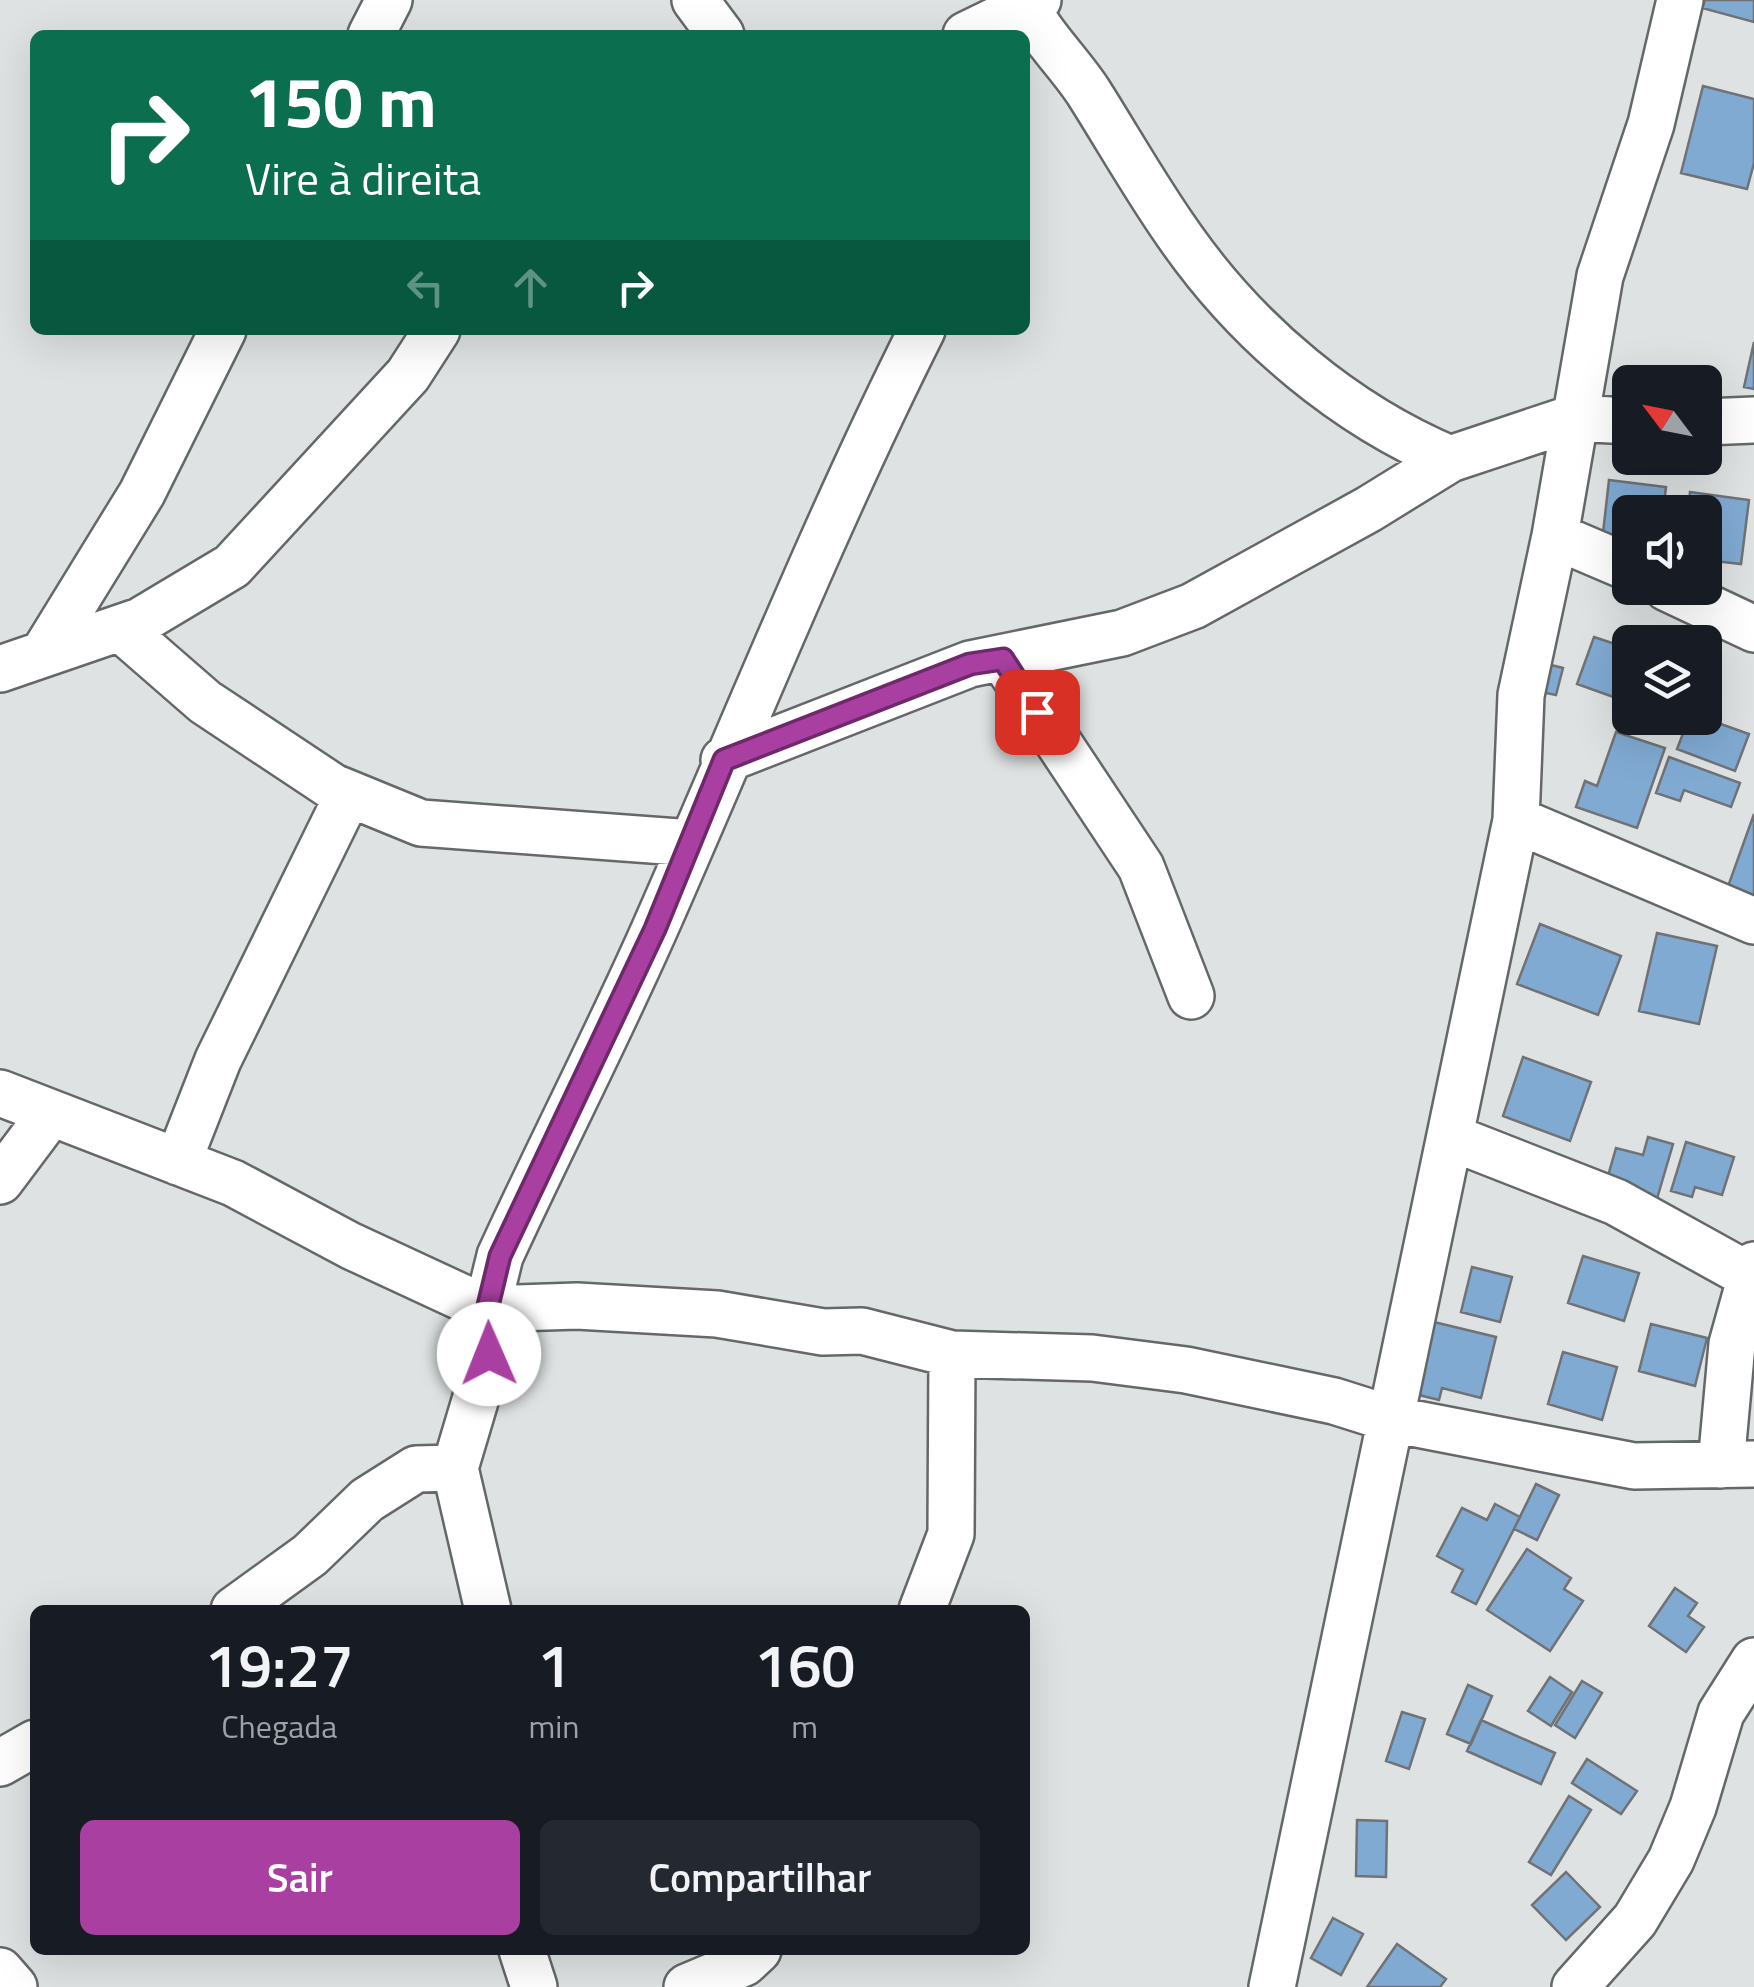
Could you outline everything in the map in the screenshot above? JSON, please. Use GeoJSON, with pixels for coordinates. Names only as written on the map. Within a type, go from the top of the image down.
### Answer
{"type":"FeatureCollection","features":[{"type":"Feature","properties":{"kind":"street"},"geometry":{"type":"LineString","coordinates":[[374,30],[389,0]]}},
{"type":"Feature","properties":{"kind":"street"},"geometry":{"type":"LineString","coordinates":[[695,0],[717,30]]}},
{"type":"Feature","properties":{"kind":"street"},"geometry":{"type":"LineString","coordinates":[[1272,1987],[1516,820],[1521,695],[1600,276],[1651,124],[1680,0]]}},
{"type":"Feature","properties":{"kind":"street"},"geometry":{"type":"LineString","coordinates":[[976,30],[1030,3],[1184,242],[1256,324],[1325,389],[1404,439],[1450,459]]}},
{"type":"Feature","properties":{"kind":"street"},"geometry":{"type":"LineString","coordinates":[[17,656],[142,493],[221,335]]}},
{"type":"Feature","properties":{"kind":"street"},"geometry":{"type":"LineString","coordinates":[[17,656],[120,628],[232,566],[408,375],[434,335]]}},
{"type":"Feature","properties":{"kind":"street"},"geometry":{"type":"LineString","coordinates":[[487,1605],[455,1468],[489,1354],[487,1310],[500,1256],[692,844],[724,760],[777,652],[869,435],[919,335]]}},
{"type":"Feature","properties":{"kind":"street"},"geometry":{"type":"LineString","coordinates":[[724,760],[905,686],[970,664],[1122,633],[1193,606],[1370,509],[1450,459],[1573,418],[1612,420]]}},
{"type":"Feature","properties":{"kind":"street"},"geometry":{"type":"LineString","coordinates":[[1722,421],[1754,420]]}},
{"type":"Feature","properties":{"kind":"street"},"geometry":{"type":"LineString","coordinates":[[1554,536],[1612,560]]}},
{"type":"Feature","properties":{"kind":"street"},"geometry":{"type":"LineString","coordinates":[[1702,605],[1754,630]]}},
{"type":"Feature","properties":{"kind":"street"},"geometry":{"type":"LineString","coordinates":[[120,628],[205,702],[348,795],[422,823],[692,844]]}},
{"type":"Feature","properties":{"kind":"street"},"geometry":{"type":"LineString","coordinates":[[1003,659],[1141,867],[1191,996]]}},
{"type":"Feature","properties":{"kind":"street"},"geometry":{"type":"LineString","coordinates":[[178,1162],[218,1060],[348,795]]}},
{"type":"Feature","properties":{"kind":"street"},"geometry":{"type":"LineString","coordinates":[[1516,820],[1754,921]]}},
{"type":"Feature","properties":{"kind":"street"},"geometry":{"type":"LineString","coordinates":[[0,1093],[234,1183],[351,1246],[487,1310],[577,1306],[717,1314],[823,1332],[862,1331],[952,1354],[1092,1358],[1186,1370],[1334,1400],[1391,1419],[1634,1466],[1738,1465],[1732,1344],[1752,1270],[1616,1202],[1450,1137]]}},
{"type":"Feature","properties":{"kind":"street"},"geometry":{"type":"LineString","coordinates":[[0,1181],[51,1113]]}},
{"type":"Feature","properties":{"kind":"street"},"geometry":{"type":"LineString","coordinates":[[924,1605],[951,1534],[952,1354]]}},
{"type":"Feature","properties":{"kind":"street"},"geometry":{"type":"LineString","coordinates":[[241,1605],[310,1554],[367,1500],[416,1469],[455,1468]]}},
{"type":"Feature","properties":{"kind":"street"},"geometry":{"type":"LineString","coordinates":[[1575,1987],[1636,1920],[1671,1860],[1694,1807],[1721,1713],[1754,1661]]}},
{"type":"Feature","properties":{"kind":"street"},"geometry":{"type":"LineString","coordinates":[[0,1763],[30,1746]]}},
{"type":"Feature","properties":{"kind":"street"},"geometry":{"type":"LineString","coordinates":[[524,1955],[534,1987]]}},
{"type":"Feature","properties":{"kind":"street"},"geometry":{"type":"LineString","coordinates":[[688,1987],[752,1955]]}},
{"type":"Feature","properties":{"kind":"street"},"geometry":{"type":"LineString","coordinates":[[0,1970],[14,1987]]}},
{"type":"Feature","properties":{"kind":"building"},"geometry":{"type":"Polygon","coordinates":[[[1705,0],[1754,0],[1754,22],[1702,8],[1705,0]]]}},
{"type":"Feature","properties":{"kind":"building"},"geometry":{"type":"Polygon","coordinates":[[[1703,86],[1754,99],[1754,163],[1747,189],[1681,173],[1703,86]]]}},
{"type":"Feature","properties":{"kind":"building"},"geometry":{"type":"Polygon","coordinates":[[[1754,342],[1754,389],[1744,387],[1754,342]]]}},
{"type":"Feature","properties":{"kind":"building"},"geometry":{"type":"Polygon","coordinates":[[[1609,480],[1666,487],[1665,495],[1612,495],[1612,534],[1603,533],[1609,480]]]}},
{"type":"Feature","properties":{"kind":"building"},"geometry":{"type":"Polygon","coordinates":[[[1722,496],[1749,500],[1741,564],[1722,562],[1722,496]]]}},
{"type":"Feature","properties":{"kind":"building"},"geometry":{"type":"Polygon","coordinates":[[[1594,637],[1612,643],[1612,697],[1577,684],[1594,637]]]}},
{"type":"Feature","properties":{"kind":"building"},"geometry":{"type":"Polygon","coordinates":[[[1539,662],[1563,668],[1556,695],[1532,690],[1539,662]]]}},
{"type":"Feature","properties":{"kind":"building"},"geometry":{"type":"Polygon","coordinates":[[[1722,724],[1749,734],[1735,771],[1677,749],[1682,735],[1722,735],[1722,724]]]}},
{"type":"Feature","properties":{"kind":"building"},"geometry":{"type":"Polygon","coordinates":[[[1615,735],[1665,748],[1637,828],[1576,807],[1585,781],[1597,786],[1615,735]]]}},
{"type":"Feature","properties":{"kind":"building"},"geometry":{"type":"Polygon","coordinates":[[[1669,757],[1740,783],[1731,807],[1684,790],[1680,801],[1656,793],[1669,757]]]}},
{"type":"Feature","properties":{"kind":"building"},"geometry":{"type":"Polygon","coordinates":[[[1754,814],[1754,902],[1726,892],[1754,814]]]}},
{"type":"Feature","properties":{"kind":"building"},"geometry":{"type":"Polygon","coordinates":[[[1540,924],[1621,956],[1598,1015],[1517,984],[1540,924]]]}},
{"type":"Feature","properties":{"kind":"building"},"geometry":{"type":"Polygon","coordinates":[[[1657,933],[1717,946],[1699,1024],[1639,1011],[1657,933]]]}},
{"type":"Feature","properties":{"kind":"building"},"geometry":{"type":"Polygon","coordinates":[[[1523,1057],[1591,1082],[1570,1141],[1503,1116],[1523,1057]]]}},
{"type":"Feature","properties":{"kind":"building"},"geometry":{"type":"Polygon","coordinates":[[[1648,1137],[1673,1144],[1654,1209],[1606,1183],[1616,1148],[1643,1155],[1648,1137]]]}},
{"type":"Feature","properties":{"kind":"building"},"geometry":{"type":"Polygon","coordinates":[[[1686,1142],[1734,1157],[1722,1195],[1695,1187],[1692,1197],[1671,1191],[1686,1142]]]}},
{"type":"Feature","properties":{"kind":"building"},"geometry":{"type":"Polygon","coordinates":[[[1583,1256],[1639,1273],[1624,1321],[1568,1303],[1583,1256]]]}},
{"type":"Feature","properties":{"kind":"building"},"geometry":{"type":"Polygon","coordinates":[[[1472,1267],[1512,1277],[1500,1322],[1461,1312],[1472,1267]]]}},
{"type":"Feature","properties":{"kind":"building"},"geometry":{"type":"Polygon","coordinates":[[[1434,1322],[1496,1337],[1481,1398],[1442,1388],[1439,1400],[1415,1394],[1434,1322]]]}},
{"type":"Feature","properties":{"kind":"building"},"geometry":{"type":"Polygon","coordinates":[[[1651,1324],[1707,1338],[1695,1386],[1639,1371],[1651,1324]]]}},
{"type":"Feature","properties":{"kind":"building"},"geometry":{"type":"Polygon","coordinates":[[[1563,1352],[1617,1367],[1602,1420],[1548,1404],[1563,1352]]]}},
{"type":"Feature","properties":{"kind":"building"},"geometry":{"type":"Polygon","coordinates":[[[1536,1484],[1559,1495],[1537,1540],[1514,1529],[1536,1484]]]}},
{"type":"Feature","properties":{"kind":"building"},"geometry":{"type":"Polygon","coordinates":[[[1495,1504],[1520,1517],[1476,1604],[1452,1592],[1463,1570],[1437,1556],[1462,1508],[1487,1520],[1495,1504]]]}},
{"type":"Feature","properties":{"kind":"building"},"geometry":{"type":"Polygon","coordinates":[[[1527,1549],[1571,1578],[1564,1589],[1583,1601],[1550,1651],[1487,1610],[1527,1549]]]}},
{"type":"Feature","properties":{"kind":"building"},"geometry":{"type":"Polygon","coordinates":[[[1675,1588],[1697,1603],[1688,1616],[1704,1627],[1686,1652],[1649,1626],[1675,1588]]]}},
{"type":"Feature","properties":{"kind":"building"},"geometry":{"type":"Polygon","coordinates":[[[1550,1677],[1572,1692],[1551,1726],[1528,1711],[1550,1677]]]}},
{"type":"Feature","properties":{"kind":"building"},"geometry":{"type":"Polygon","coordinates":[[[1582,1681],[1602,1693],[1575,1738],[1555,1725],[1582,1681]]]}},
{"type":"Feature","properties":{"kind":"building"},"geometry":{"type":"Polygon","coordinates":[[[1468,1685],[1492,1696],[1471,1744],[1447,1734],[1468,1685]]]}},
{"type":"Feature","properties":{"kind":"building"},"geometry":{"type":"Polygon","coordinates":[[[1402,1712],[1425,1719],[1409,1769],[1386,1761],[1402,1712]]]}},
{"type":"Feature","properties":{"kind":"building"},"geometry":{"type":"Polygon","coordinates":[[[1481,1720],[1555,1753],[1541,1784],[1467,1751],[1481,1720]]]}},
{"type":"Feature","properties":{"kind":"building"},"geometry":{"type":"Polygon","coordinates":[[[1587,1759],[1637,1791],[1621,1814],[1572,1783],[1587,1759]]]}},
{"type":"Feature","properties":{"kind":"building"},"geometry":{"type":"Polygon","coordinates":[[[1569,1796],[1591,1810],[1551,1875],[1529,1862],[1569,1796]]]}},
{"type":"Feature","properties":{"kind":"building"},"geometry":{"type":"Polygon","coordinates":[[[1357,1820],[1387,1821],[1386,1877],[1356,1876],[1357,1820]]]}},
{"type":"Feature","properties":{"kind":"building"},"geometry":{"type":"Polygon","coordinates":[[[1566,1872],[1600,1907],[1566,1940],[1532,1905],[1566,1872]]]}},
{"type":"Feature","properties":{"kind":"building"},"geometry":{"type":"Polygon","coordinates":[[[1333,1918],[1363,1934],[1341,1975],[1311,1958],[1333,1918]]]}},
{"type":"Feature","properties":{"kind":"building"},"geometry":{"type":"Polygon","coordinates":[[[1397,1944],[1446,1979],[1440,1987],[1367,1987],[1397,1944]]]}},
{"type":"Feature","properties":{"kind":"route"},"geometry":{"type":"LineString","coordinates":[[489,1354],[487,1310],[500,1256],[655,929],[724,760],[905,686],[970,664],[1003,659],[1037,712]]}}]}
